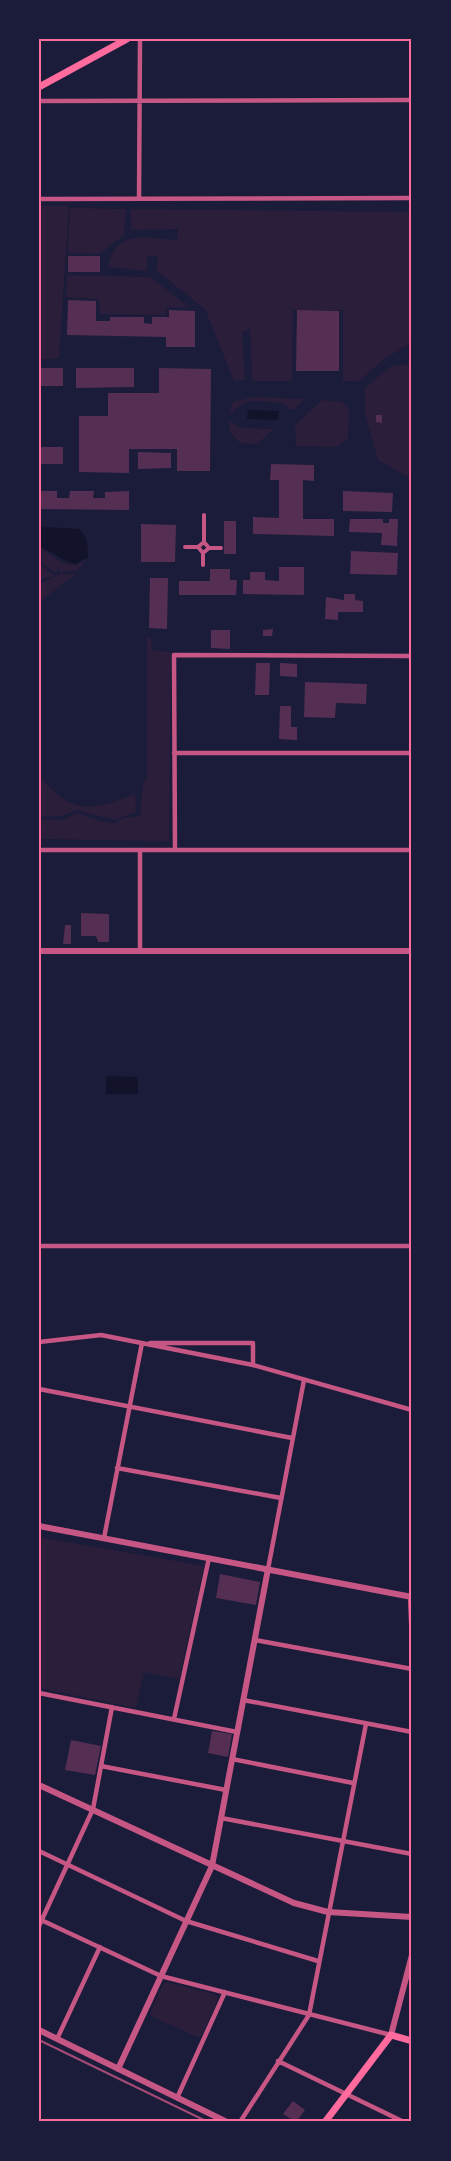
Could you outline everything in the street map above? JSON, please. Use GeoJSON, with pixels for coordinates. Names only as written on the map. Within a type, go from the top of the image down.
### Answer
{"type":"FeatureCollection","features":[{"type":"Feature","properties":{"kind":"main road"},"geometry":{"type":"LineString","coordinates":[[39,87],[127,39]]}},
{"type":"Feature","properties":{"kind":"main road"},"geometry":{"type":"LineString","coordinates":[[325,2122],[391,2035],[412,2041]]}},
{"type":"Feature","properties":{"kind":"street"},"geometry":{"type":"LineString","coordinates":[[139,199],[140,39]]}},
{"type":"Feature","properties":{"kind":"street"},"geometry":{"type":"LineString","coordinates":[[39,101],[412,100]]}},
{"type":"Feature","properties":{"kind":"street"},"geometry":{"type":"LineString","coordinates":[[39,199],[412,198]]}},
{"type":"Feature","properties":{"kind":"street"},"geometry":{"type":"LineString","coordinates":[[204,515],[204,542],[209,548]]}},
{"type":"Feature","properties":{"kind":"street"},"geometry":{"type":"LineString","coordinates":[[185,547],[198,547],[204,542]]}},
{"type":"Feature","properties":{"kind":"street"},"geometry":{"type":"LineString","coordinates":[[198,547],[203,553],[203,565]]}},
{"type":"Feature","properties":{"kind":"street"},"geometry":{"type":"LineString","coordinates":[[203,553],[209,548],[221,549]]}},
{"type":"Feature","properties":{"kind":"street"},"geometry":{"type":"LineString","coordinates":[[175,850],[174,655],[412,656]]}},
{"type":"Feature","properties":{"kind":"street"},"geometry":{"type":"LineString","coordinates":[[174,753],[412,753]]}},
{"type":"Feature","properties":{"kind":"street"},"geometry":{"type":"LineString","coordinates":[[39,850],[412,850]]}},
{"type":"Feature","properties":{"kind":"street"},"geometry":{"type":"LineString","coordinates":[[140,850],[140,951]]}},
{"type":"Feature","properties":{"kind":"street"},"geometry":{"type":"LineString","coordinates":[[39,951],[412,951]]}},
{"type":"Feature","properties":{"kind":"street"},"geometry":{"type":"LineString","coordinates":[[39,1246],[412,1246]]}},
{"type":"Feature","properties":{"kind":"street"},"geometry":{"type":"LineString","coordinates":[[39,1342],[101,1335],[140,1342],[253,1365],[412,1410]]}},
{"type":"Feature","properties":{"kind":"street"},"geometry":{"type":"LineString","coordinates":[[140,1342],[253,1343],[253,1365]]}},
{"type":"Feature","properties":{"kind":"street"},"geometry":{"type":"LineString","coordinates":[[104,1538],[140,1342]]}},
{"type":"Feature","properties":{"kind":"street"},"geometry":{"type":"LineString","coordinates":[[118,2069],[212,1866],[304,1380]]}},
{"type":"Feature","properties":{"kind":"street"},"geometry":{"type":"LineString","coordinates":[[39,1389],[292,1438]]}},
{"type":"Feature","properties":{"kind":"street"},"geometry":{"type":"LineString","coordinates":[[117,1468],[281,1498]]}},
{"type":"Feature","properties":{"kind":"street"},"geometry":{"type":"LineString","coordinates":[[39,1526],[411,1596],[412,1644]]}},
{"type":"Feature","properties":{"kind":"street"},"geometry":{"type":"LineString","coordinates":[[174,1719],[209,1558]]}},
{"type":"Feature","properties":{"kind":"street"},"geometry":{"type":"LineString","coordinates":[[255,1640],[412,1669]]}},
{"type":"Feature","properties":{"kind":"street"},"geometry":{"type":"LineString","coordinates":[[39,1693],[237,1732]]}},
{"type":"Feature","properties":{"kind":"street"},"geometry":{"type":"LineString","coordinates":[[243,1700],[412,1732]]}},
{"type":"Feature","properties":{"kind":"street"},"geometry":{"type":"LineString","coordinates":[[39,1926],[40,1919],[93,1809],[111,1707]]}},
{"type":"Feature","properties":{"kind":"street"},"geometry":{"type":"LineString","coordinates":[[240,2122],[309,2014],[366,1724]]}},
{"type":"Feature","properties":{"kind":"street"},"geometry":{"type":"LineString","coordinates":[[232,1760],[353,1783]]}},
{"type":"Feature","properties":{"kind":"street"},"geometry":{"type":"LineString","coordinates":[[101,1766],[226,1790]]}},
{"type":"Feature","properties":{"kind":"street"},"geometry":{"type":"LineString","coordinates":[[39,1785],[294,1903],[328,1912],[412,1917]]}},
{"type":"Feature","properties":{"kind":"street"},"geometry":{"type":"LineString","coordinates":[[221,1818],[412,1854]]}},
{"type":"Feature","properties":{"kind":"street"},"geometry":{"type":"LineString","coordinates":[[39,1851],[186,1921],[318,1961]]}},
{"type":"Feature","properties":{"kind":"street"},"geometry":{"type":"LineString","coordinates":[[40,1919],[161,1976],[391,2035],[412,1955]]}},
{"type":"Feature","properties":{"kind":"street"},"geometry":{"type":"LineString","coordinates":[[57,2039],[100,1947]]}},
{"type":"Feature","properties":{"kind":"street"},"geometry":{"type":"LineString","coordinates":[[177,2097],[225,1992]]}},
{"type":"Feature","properties":{"kind":"street"},"geometry":{"type":"LineString","coordinates":[[39,2031],[227,2122]]}},
{"type":"Feature","properties":{"kind":"street"},"geometry":{"type":"LineString","coordinates":[[278,2061],[404,2122]]}},
{"type":"Feature","properties":{"kind":"shaded area"},"geometry":{"type":"Polygon","coordinates":[[[39,206],[69,206],[59,358],[39,360],[39,206]]]}},
{"type":"Feature","properties":{"kind":"shaded area"},"geometry":{"type":"Polygon","coordinates":[[[70,208],[126,209],[124,235],[100,254],[68,253],[70,208]]]}},
{"type":"Feature","properties":{"kind":"shaded area"},"geometry":{"type":"Polygon","coordinates":[[[131,209],[412,212],[412,342],[383,360],[359,381],[343,381],[343,310],[293,310],[292,381],[252,381],[250,329],[242,332],[245,380],[234,381],[205,309],[157,271],[158,256],[147,256],[147,271],[108,267],[118,246],[126,241],[145,238],[177,241],[178,229],[131,230],[131,209]]]}},
{"type":"Feature","properties":{"kind":"shaded area"},"geometry":{"type":"Polygon","coordinates":[[[67,275],[150,277],[189,307],[167,307],[166,315],[100,314],[99,299],[66,297],[67,275]]]}},
{"type":"Feature","properties":{"kind":"shaded area"},"geometry":{"type":"Polygon","coordinates":[[[412,364],[412,479],[378,460],[365,414],[365,388],[391,366],[412,364]]]}},
{"type":"Feature","properties":{"kind":"shaded area"},"geometry":{"type":"Polygon","coordinates":[[[253,397],[304,399],[295,409],[289,409],[283,403],[255,401],[242,404],[233,413],[229,413],[233,402],[253,397]]]}},
{"type":"Feature","properties":{"kind":"shaded area"},"geometry":{"type":"Polygon","coordinates":[[[322,400],[342,402],[349,409],[348,438],[337,447],[296,446],[295,425],[322,400]]]}},
{"type":"Feature","properties":{"kind":"shaded area"},"geometry":{"type":"Polygon","coordinates":[[[248,410],[279,411],[278,420],[247,419],[248,410]]]}},
{"type":"Feature","properties":{"kind":"shaded area"},"geometry":{"type":"Polygon","coordinates":[[[229,421],[241,428],[274,429],[257,444],[240,443],[230,432],[229,421]]]}},
{"type":"Feature","properties":{"kind":"shaded area"},"geometry":{"type":"Polygon","coordinates":[[[39,524],[45,527],[80,529],[87,541],[88,557],[75,564],[39,547],[39,524]]]}},
{"type":"Feature","properties":{"kind":"shaded area"},"geometry":{"type":"Polygon","coordinates":[[[41,548],[62,563],[76,565],[86,560],[77,571],[60,572],[57,567],[57,574],[43,564],[41,548]]]}},
{"type":"Feature","properties":{"kind":"shaded area"},"geometry":{"type":"Polygon","coordinates":[[[40,551],[42,566],[55,576],[39,579],[40,551]]]}},
{"type":"Feature","properties":{"kind":"shaded area"},"geometry":{"type":"Polygon","coordinates":[[[60,574],[76,574],[39,602],[39,584],[60,574]]]}},
{"type":"Feature","properties":{"kind":"shaded area"},"geometry":{"type":"Polygon","coordinates":[[[151,637],[152,650],[171,652],[169,841],[39,839],[39,820],[63,820],[77,813],[103,822],[116,823],[120,819],[140,816],[143,784],[147,777],[147,638],[151,637]]]}},
{"type":"Feature","properties":{"kind":"shaded area"},"geometry":{"type":"Polygon","coordinates":[[[39,774],[64,799],[83,806],[104,805],[135,794],[136,812],[115,820],[77,810],[62,816],[39,817],[39,774]]]}},
{"type":"Feature","properties":{"kind":"shaded area"},"geometry":{"type":"Polygon","coordinates":[[[106,1076],[138,1077],[138,1094],[106,1094],[106,1076]]]}},
{"type":"Feature","properties":{"kind":"shaded area"},"geometry":{"type":"Polygon","coordinates":[[[39,1537],[204,1566],[179,1679],[144,1672],[136,1708],[39,1688],[39,1537]]]}},
{"type":"Feature","properties":{"kind":"shaded area"},"geometry":{"type":"Polygon","coordinates":[[[166,1982],[217,1995],[218,1999],[202,2036],[197,2037],[151,2016],[150,2013],[166,1982]]]}},
{"type":"Feature","properties":{"kind":"building"},"geometry":{"type":"Polygon","coordinates":[[[68,256],[100,256],[100,272],[68,272],[68,256]]]}},
{"type":"Feature","properties":{"kind":"building"},"geometry":{"type":"Polygon","coordinates":[[[68,300],[96,301],[96,321],[110,321],[110,317],[144,317],[144,323],[152,324],[152,317],[169,317],[169,310],[195,311],[195,347],[166,347],[166,337],[67,335],[68,300]]]}},
{"type":"Feature","properties":{"kind":"building"},"geometry":{"type":"Polygon","coordinates":[[[297,310],[339,311],[339,371],[296,371],[297,310]]]}},
{"type":"Feature","properties":{"kind":"building"},"geometry":{"type":"Polygon","coordinates":[[[39,368],[63,368],[63,386],[39,386],[39,368]]]}},
{"type":"Feature","properties":{"kind":"building"},"geometry":{"type":"Polygon","coordinates":[[[76,368],[134,368],[134,387],[76,388],[76,368]]]}},
{"type":"Feature","properties":{"kind":"building"},"geometry":{"type":"Polygon","coordinates":[[[159,368],[211,369],[210,471],[177,471],[177,449],[129,449],[129,473],[79,472],[79,416],[108,416],[108,393],[159,393],[159,368]]]}},
{"type":"Feature","properties":{"kind":"building"},"geometry":{"type":"Polygon","coordinates":[[[376,415],[382,415],[382,423],[376,422],[376,415]]]}},
{"type":"Feature","properties":{"kind":"building"},"geometry":{"type":"Polygon","coordinates":[[[39,447],[63,447],[63,464],[39,464],[39,447]]]}},
{"type":"Feature","properties":{"kind":"building"},"geometry":{"type":"Polygon","coordinates":[[[138,452],[171,453],[171,468],[138,469],[138,452]]]}},
{"type":"Feature","properties":{"kind":"building"},"geometry":{"type":"Polygon","coordinates":[[[271,464],[314,465],[314,481],[303,480],[303,519],[334,519],[334,536],[253,534],[253,517],[279,518],[279,480],[270,480],[271,464]]]}},
{"type":"Feature","properties":{"kind":"building"},"geometry":{"type":"Polygon","coordinates":[[[39,491],[57,491],[57,498],[69,498],[70,491],[94,491],[93,498],[105,498],[105,492],[129,491],[129,510],[39,509],[39,491]]]}},
{"type":"Feature","properties":{"kind":"building"},"geometry":{"type":"Polygon","coordinates":[[[343,491],[393,493],[392,512],[343,511],[343,491]]]}},
{"type":"Feature","properties":{"kind":"building"},"geometry":{"type":"Polygon","coordinates":[[[350,519],[383,519],[383,523],[389,523],[389,519],[398,519],[397,546],[381,545],[382,533],[349,532],[350,519]]]}},
{"type":"Feature","properties":{"kind":"building"},"geometry":{"type":"Polygon","coordinates":[[[224,521],[236,521],[236,554],[224,554],[224,521]]]}},
{"type":"Feature","properties":{"kind":"building"},"geometry":{"type":"Polygon","coordinates":[[[141,524],[176,525],[175,562],[141,562],[141,524]]]}},
{"type":"Feature","properties":{"kind":"building"},"geometry":{"type":"Polygon","coordinates":[[[351,551],[398,553],[397,575],[350,574],[351,551]]]}},
{"type":"Feature","properties":{"kind":"building"},"geometry":{"type":"Polygon","coordinates":[[[279,567],[304,567],[304,595],[243,594],[243,580],[250,580],[250,572],[265,572],[265,580],[279,581],[279,567]]]}},
{"type":"Feature","properties":{"kind":"building"},"geometry":{"type":"Polygon","coordinates":[[[210,569],[230,569],[230,580],[237,580],[236,595],[179,595],[179,581],[210,581],[210,569]]]}},
{"type":"Feature","properties":{"kind":"building"},"geometry":{"type":"Polygon","coordinates":[[[150,578],[168,578],[167,629],[149,628],[150,578]]]}},
{"type":"Feature","properties":{"kind":"building"},"geometry":{"type":"Polygon","coordinates":[[[344,594],[355,594],[355,600],[363,601],[363,612],[338,612],[338,620],[325,619],[326,597],[344,600],[344,594]]]}},
{"type":"Feature","properties":{"kind":"building"},"geometry":{"type":"Polygon","coordinates":[[[273,629],[272,636],[263,636],[263,630],[273,629]]]}},
{"type":"Feature","properties":{"kind":"building"},"geometry":{"type":"Polygon","coordinates":[[[211,630],[230,630],[230,649],[211,648],[211,630]]]}},
{"type":"Feature","properties":{"kind":"building"},"geometry":{"type":"Polygon","coordinates":[[[256,663],[270,663],[269,695],[255,695],[256,663]]]}},
{"type":"Feature","properties":{"kind":"building"},"geometry":{"type":"Polygon","coordinates":[[[280,663],[297,664],[297,677],[280,676],[280,663]]]}},
{"type":"Feature","properties":{"kind":"building"},"geometry":{"type":"Polygon","coordinates":[[[305,682],[367,684],[366,704],[336,703],[335,718],[304,717],[305,682]]]}},
{"type":"Feature","properties":{"kind":"building"},"geometry":{"type":"Polygon","coordinates":[[[280,706],[291,706],[291,727],[297,727],[297,740],[279,739],[280,706]]]}},
{"type":"Feature","properties":{"kind":"building"},"geometry":{"type":"Polygon","coordinates":[[[81,913],[109,914],[109,942],[98,942],[96,936],[81,936],[81,913]]]}},
{"type":"Feature","properties":{"kind":"building"},"geometry":{"type":"Polygon","coordinates":[[[65,925],[71,925],[71,944],[63,944],[65,925]]]}},
{"type":"Feature","properties":{"kind":"building"},"geometry":{"type":"Polygon","coordinates":[[[220,1574],[260,1582],[256,1605],[216,1598],[220,1574]]]}},
{"type":"Feature","properties":{"kind":"building"},"geometry":{"type":"Polygon","coordinates":[[[212,1731],[232,1734],[228,1757],[208,1753],[212,1731]]]}},
{"type":"Feature","properties":{"kind":"building"},"geometry":{"type":"Polygon","coordinates":[[[71,1740],[101,1746],[95,1775],[65,1770],[71,1740]]]}},
{"type":"Feature","properties":{"kind":"building"},"geometry":{"type":"Polygon","coordinates":[[[293,2101],[305,2110],[296,2122],[283,2114],[293,2101]]]}},
{"type":"Feature","properties":{"kind":"railway"},"geometry":{"type":"LineString","coordinates":[[39,2040],[208,2122]]}}]}
